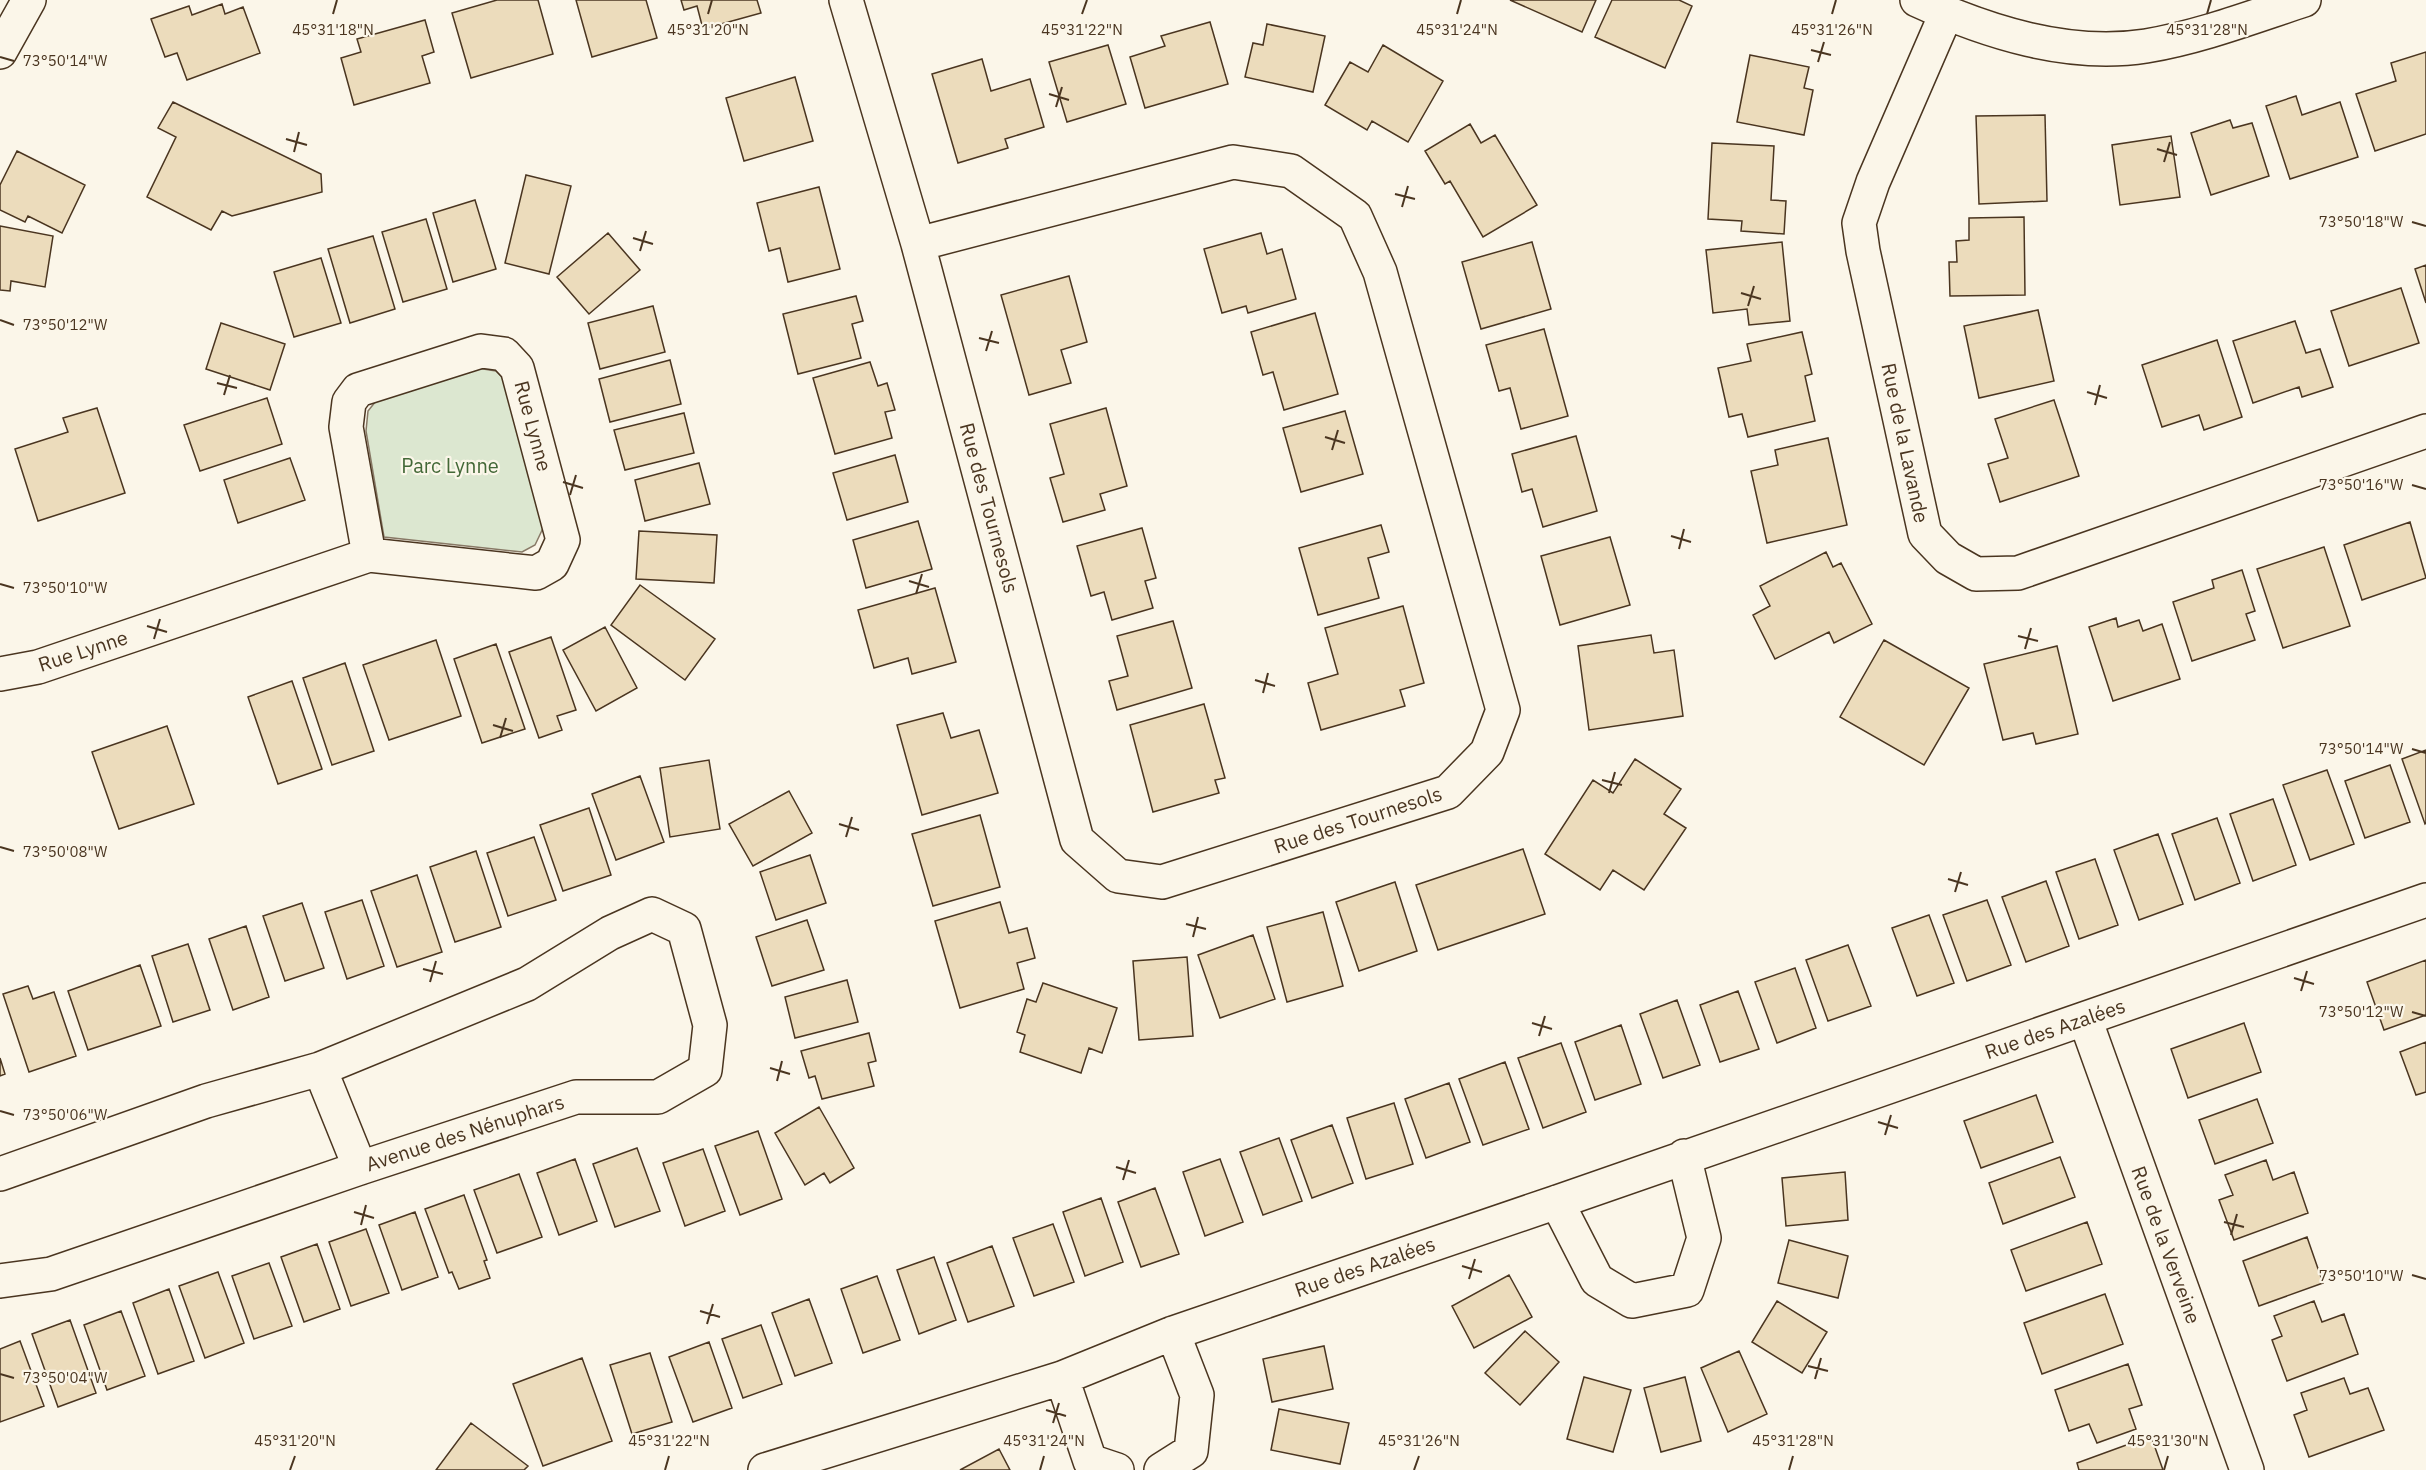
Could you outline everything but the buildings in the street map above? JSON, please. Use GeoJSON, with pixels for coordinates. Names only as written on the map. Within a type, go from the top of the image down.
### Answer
{"type":"FeatureCollection","features":[{"type":"Feature","properties":{"kind":"street"},"geometry":{"type":"LineString","coordinates":[[0,52],[29,0]]}},
{"type":"Feature","properties":{"kind":"street","name":"Rue des Tournesols"},"geometry":{"type":"LineString","coordinates":[[846,0],[918,244],[1077,840],[1118,876],[1162,882],[1448,792],[1487,752],[1503,710],[1380,272],[1355,216],[1291,171],[1233,162],[918,244]]}},
{"type":"Feature","properties":{"kind":"street"},"geometry":{"type":"LineString","coordinates":[[1917,0],[1946,14],[2024,40],[2091,48],[2145,46],[2221,27],[2304,0]]}},
{"type":"Feature","properties":{"kind":"street","name":"Rue de la Lavande"},"geometry":{"type":"LineString","coordinates":[[1946,14],[1873,182],[1859,223],[1925,534],[1948,558],[1976,574],[2018,573],[2426,431]]}},
{"type":"Feature","properties":{"kind":"street","name":"Rue Lynne"},"geometry":{"type":"LineString","coordinates":[[0,674],[38,667],[369,555],[536,573],[552,564],[563,540],[517,368],[504,354],[481,351],[358,390],[349,402],[346,427],[369,555]]}},
{"type":"Feature","properties":{"kind":"street","name":"Rue des Azalées"},"geometry":{"type":"LineString","coordinates":[[765,1470],[1062,1378],[1173,1333],[2426,900]]}},
{"type":"Feature","properties":{"kind":"street","name":"Avenue des Nénuphars"},"geometry":{"type":"LineString","coordinates":[[0,1174],[206,1101],[320,1069],[527,984],[610,933],[652,914],[684,929],[710,1025],[705,1070],[657,1097],[576,1097],[51,1274],[0,1281]]}},
{"type":"Feature","properties":{"kind":"street","name":"Rue de la Verveine"},"geometry":{"type":"LineString","coordinates":[[2085,1019],[2247,1470]]}},
{"type":"Feature","properties":{"kind":"street"},"geometry":{"type":"LineString","coordinates":[[320,1069],[360,1168]]}},
{"type":"Feature","properties":{"kind":"street"},"geometry":{"type":"LineString","coordinates":[[1557,1202],[1597,1280],[1632,1301],[1687,1290],[1704,1238],[1684,1156]]}},
{"type":"Feature","properties":{"kind":"street"},"geometry":{"type":"LineString","coordinates":[[1161,1470],[1191,1451],[1197,1395],[1173,1333]]}},
{"type":"Feature","properties":{"kind":"street"},"geometry":{"type":"LineString","coordinates":[[1062,1378],[1090,1461],[1117,1470]]}},
{"type":"Feature","properties":{"kind":"green space","name":"Parc Lynne"},"geometry":{"type":"Polygon","coordinates":[[[477,368],[496,371],[507,382],[545,524],[535,545],[522,552],[384,537],[366,431],[368,411],[376,401],[477,368]]]}}]}
